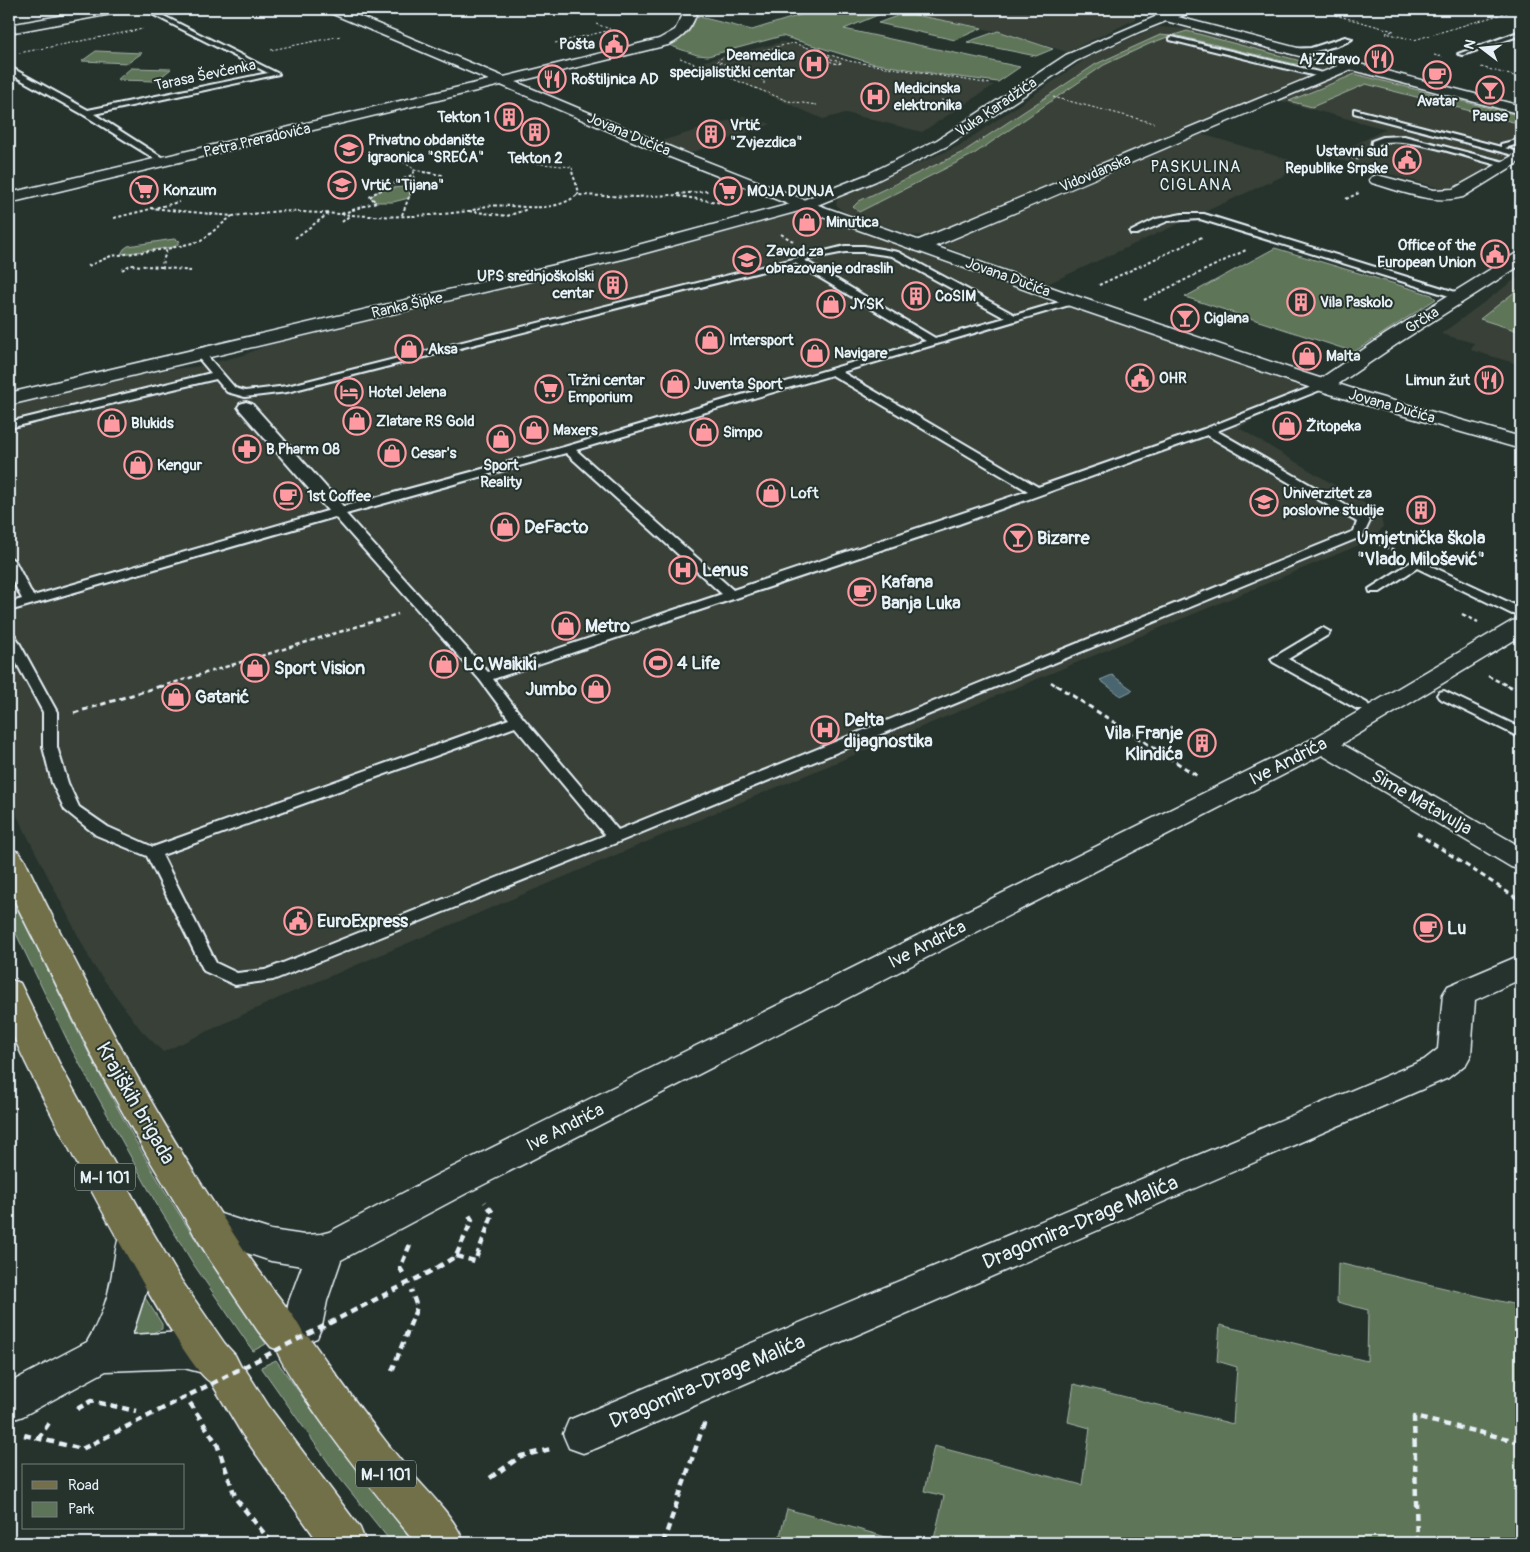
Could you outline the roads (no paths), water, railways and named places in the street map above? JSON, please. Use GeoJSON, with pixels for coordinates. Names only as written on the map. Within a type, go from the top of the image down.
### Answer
{"type":"FeatureCollection","features":[{"type":"Feature","properties":{"kind":"main road","name":"Krajiških brigada"},"geometry":{"type":"LineString","coordinates":[[9,859],[44,934],[102,1044],[162,1150],[208,1225],[301,1346],[331,1402],[388,1477],[443,1543]]}},
{"type":"Feature","properties":{"kind":"main road","name":"M-I 101"},"geometry":{"type":"LineString","coordinates":[[9,991],[45,1069],[136,1238],[168,1292],[256,1421],[345,1543]]}},
{"type":"Feature","properties":{"kind":"street"},"geometry":{"type":"LineString","coordinates":[[9,29],[117,9]]}},
{"type":"Feature","properties":{"kind":"street","name":"Jovana Dučića"},"geometry":{"type":"LineString","coordinates":[[332,9],[674,154],[804,205],[1073,301],[1359,397],[1521,443]]}},
{"type":"Feature","properties":{"kind":"street"},"geometry":{"type":"LineString","coordinates":[[505,81],[673,39],[684,29],[692,9]]}},
{"type":"Feature","properties":{"kind":"street","name":"Vuka Karadžića"},"geometry":{"type":"LineString","coordinates":[[804,205],[901,164],[942,143],[1056,67],[1136,28],[1189,9]]}},
{"type":"Feature","properties":{"kind":"street"},"geometry":{"type":"LineString","coordinates":[[1147,12],[1288,51],[1521,110]]}},
{"type":"Feature","properties":{"kind":"street","name":"Vidovdanska"},"geometry":{"type":"LineString","coordinates":[[920,246],[1083,179],[1188,132],[1347,66]]}},
{"type":"Feature","properties":{"kind":"street","name":"Petra Preradovića"},"geometry":{"type":"LineString","coordinates":[[9,198],[505,81]]}},
{"type":"Feature","properties":{"kind":"street"},"geometry":{"type":"LineString","coordinates":[[1377,180],[1422,192],[1446,195],[1457,194],[1515,159]]}},
{"type":"Feature","properties":{"kind":"street","name":"Ranka Šipke"},"geometry":{"type":"LineString","coordinates":[[9,399],[627,253],[804,205]]}},
{"type":"Feature","properties":{"kind":"street","name":"Grčka"},"geometry":{"type":"LineString","coordinates":[[1324,385],[1459,296],[1521,258]]}},
{"type":"Feature","properties":{"kind":"street"},"geometry":{"type":"LineString","coordinates":[[246,406],[337,510]]}},
{"type":"Feature","properties":{"kind":"street","name":"Ive Andrića"},"geometry":{"type":"LineString","coordinates":[[208,1225],[282,1248],[326,1250],[337,1246],[452,1184],[1323,744],[1408,692],[1519,619]]}},
{"type":"Feature","properties":{"kind":"street","name":"Sime Matavulja"},"geometry":{"type":"LineString","coordinates":[[1323,744],[1521,860]]}},
{"type":"Feature","properties":{"kind":"street","name":"Dragomira-Drage Malića"},"geometry":{"type":"LineString","coordinates":[[583,1434],[1436,1069],[1454,1055],[1459,994],[1521,966]]}},
{"type":"Feature","properties":{"kind":"street"},"geometry":{"type":"LineString","coordinates":[[12,1418],[101,1354],[112,1336],[130,1282],[136,1238]]}},
{"type":"Feature","properties":{"kind":"street"},"geometry":{"type":"LineString","coordinates":[[301,1346],[308,1301],[326,1250]]}},
{"type":"Feature","properties":{"kind":"street"},"geometry":{"type":"LineString","coordinates":[[101,1354],[184,1350],[221,1369]]}},
{"type":"Feature","properties":{"kind":"lane","name":"Tarasa Ševčenka"},"geometry":{"type":"LineString","coordinates":[[87,113],[275,74],[145,9]]}},
{"type":"Feature","properties":{"kind":"lane"},"geometry":{"type":"LineString","coordinates":[[1461,54],[1521,33]]}},
{"type":"Feature","properties":{"kind":"lane"},"geometry":{"type":"LineString","coordinates":[[1172,39],[1324,76]]}},
{"type":"Feature","properties":{"kind":"lane"},"geometry":{"type":"LineString","coordinates":[[1288,51],[1317,48],[1340,39],[1349,39]]}},
{"type":"Feature","properties":{"kind":"lane"},"geometry":{"type":"LineString","coordinates":[[9,70],[87,113],[163,162]]}},
{"type":"Feature","properties":{"kind":"lane"},"geometry":{"type":"LineString","coordinates":[[1356,111],[1515,159]]}},
{"type":"Feature","properties":{"kind":"lane"},"geometry":{"type":"LineString","coordinates":[[1375,148],[1375,143],[1383,139],[1404,138],[1515,159]]}},
{"type":"Feature","properties":{"kind":"lane"},"geometry":{"type":"LineString","coordinates":[[1441,140],[1515,159]]}},
{"type":"Feature","properties":{"kind":"lane"},"geometry":{"type":"LineString","coordinates":[[1504,146],[1521,141]]}},
{"type":"Feature","properties":{"kind":"lane"},"geometry":{"type":"LineString","coordinates":[[1134,232],[1160,219],[1182,215],[1201,216],[1270,239],[1459,296]]}},
{"type":"Feature","properties":{"kind":"lane"},"geometry":{"type":"LineString","coordinates":[[200,354],[232,390],[245,394],[287,389],[815,255],[864,249],[895,254],[1013,318]]}},
{"type":"Feature","properties":{"kind":"lane"},"geometry":{"type":"LineString","coordinates":[[797,260],[932,341]]}},
{"type":"Feature","properties":{"kind":"lane"},"geometry":{"type":"LineString","coordinates":[[9,607],[337,510],[568,450],[833,370],[1073,301]]}},
{"type":"Feature","properties":{"kind":"lane"},"geometry":{"type":"LineString","coordinates":[[833,370],[905,415],[1038,492]]}},
{"type":"Feature","properties":{"kind":"lane"},"geometry":{"type":"LineString","coordinates":[[9,425],[218,375]]}},
{"type":"Feature","properties":{"kind":"lane"},"geometry":{"type":"LineString","coordinates":[[484,677],[1038,492],[1208,431],[1324,385]]}},
{"type":"Feature","properties":{"kind":"lane"},"geometry":{"type":"LineString","coordinates":[[9,637],[50,712],[50,747],[60,783],[73,810],[102,831],[153,853],[210,967],[235,979],[267,976],[615,837],[1359,534],[1364,520],[1208,431]]}},
{"type":"Feature","properties":{"kind":"lane"},"geometry":{"type":"LineString","coordinates":[[568,450],[731,595]]}},
{"type":"Feature","properties":{"kind":"lane"},"geometry":{"type":"LineString","coordinates":[[337,510],[484,677],[518,721],[615,837]]}},
{"type":"Feature","properties":{"kind":"lane"},"geometry":{"type":"LineString","coordinates":[[9,560],[29,601]]}},
{"type":"Feature","properties":{"kind":"lane"},"geometry":{"type":"LineString","coordinates":[[1375,589],[1416,563],[1519,619]]}},
{"type":"Feature","properties":{"kind":"lane"},"geometry":{"type":"LineString","coordinates":[[1324,632],[1278,659],[1362,706]]}},
{"type":"Feature","properties":{"kind":"lane"},"geometry":{"type":"LineString","coordinates":[[1444,695],[1521,734]]}},
{"type":"Feature","properties":{"kind":"lane"},"geometry":{"type":"LineString","coordinates":[[153,853],[518,721]]}},
{"type":"Feature","properties":{"kind":"water"},"geometry":{"type":"Polygon","coordinates":[[[1112,675],[1133,690],[1121,696],[1100,680],[1112,675]]]}},
{"type":"Feature","properties":{"kind":"place","name":"Pošta"},"geometry":{"type":"Point","coordinates":[614,44]}},
{"type":"Feature","properties":{"kind":"place","name":"Aj'Zdravo"},"geometry":{"type":"Point","coordinates":[1379,59]}},
{"type":"Feature","properties":{"kind":"place","name":"Deamedica specijalistički centar"},"geometry":{"type":"Point","coordinates":[814,64]}},
{"type":"Feature","properties":{"kind":"place","name":"Avatar"},"geometry":{"type":"Point","coordinates":[1437,75]}},
{"type":"Feature","properties":{"kind":"place","name":"Roštiljnica AD"},"geometry":{"type":"Point","coordinates":[552,79]}},
{"type":"Feature","properties":{"kind":"place","name":"Pause"},"geometry":{"type":"Point","coordinates":[1490,90]}},
{"type":"Feature","properties":{"kind":"place","name":"Medicinska elektronika"},"geometry":{"type":"Point","coordinates":[875,97]}},
{"type":"Feature","properties":{"kind":"place","name":"Tekton 1"},"geometry":{"type":"Point","coordinates":[509,117]}},
{"type":"Feature","properties":{"kind":"place","name":"Tekton 2"},"geometry":{"type":"Point","coordinates":[535,132]}},
{"type":"Feature","properties":{"kind":"place","name":"Vrtić \"Zvjezdica\""},"geometry":{"type":"Point","coordinates":[711,134]}},
{"type":"Feature","properties":{"kind":"place","name":"Privatno obdanište igraonica \"SREĆA\""},"geometry":{"type":"Point","coordinates":[349,149]}},
{"type":"Feature","properties":{"kind":"place","name":"Ustavni sud Republike Srpske"},"geometry":{"type":"Point","coordinates":[1407,160]}},
{"type":"Feature","properties":{"kind":"place","name":"Vrtić \"Tijana\""},"geometry":{"type":"Point","coordinates":[342,185]}},
{"type":"Feature","properties":{"kind":"place","name":"Konzum"},"geometry":{"type":"Point","coordinates":[144,190]}},
{"type":"Feature","properties":{"kind":"place","name":"MOJA DUNJA"},"geometry":{"type":"Point","coordinates":[728,191]}},
{"type":"Feature","properties":{"kind":"place","name":"Minutica"},"geometry":{"type":"Point","coordinates":[807,222]}},
{"type":"Feature","properties":{"kind":"place","name":"Office of the European Union"},"geometry":{"type":"Point","coordinates":[1495,254]}},
{"type":"Feature","properties":{"kind":"place","name":"Zavod za obrazovanje odraslih"},"geometry":{"type":"Point","coordinates":[747,260]}},
{"type":"Feature","properties":{"kind":"place","name":"UPS srednjoškolski centar"},"geometry":{"type":"Point","coordinates":[613,285]}},
{"type":"Feature","properties":{"kind":"place","name":"CoSIM"},"geometry":{"type":"Point","coordinates":[916,296]}},
{"type":"Feature","properties":{"kind":"place","name":"Vila Paskolo"},"geometry":{"type":"Point","coordinates":[1301,302]}},
{"type":"Feature","properties":{"kind":"place","name":"JYSK"},"geometry":{"type":"Point","coordinates":[831,304]}},
{"type":"Feature","properties":{"kind":"place","name":"Ciglana"},"geometry":{"type":"Point","coordinates":[1185,318]}},
{"type":"Feature","properties":{"kind":"place","name":"Intersport"},"geometry":{"type":"Point","coordinates":[710,340]}},
{"type":"Feature","properties":{"kind":"place","name":"Aksa"},"geometry":{"type":"Point","coordinates":[409,349]}},
{"type":"Feature","properties":{"kind":"place","name":"Navigare"},"geometry":{"type":"Point","coordinates":[815,353]}},
{"type":"Feature","properties":{"kind":"place","name":"Malta"},"geometry":{"type":"Point","coordinates":[1307,356]}},
{"type":"Feature","properties":{"kind":"place","name":"OHR"},"geometry":{"type":"Point","coordinates":[1140,378]}},
{"type":"Feature","properties":{"kind":"place","name":"Limun žut"},"geometry":{"type":"Point","coordinates":[1489,380]}},
{"type":"Feature","properties":{"kind":"place","name":"Juventa Sport"},"geometry":{"type":"Point","coordinates":[675,384]}},
{"type":"Feature","properties":{"kind":"place","name":"Tržni centar Emporium"},"geometry":{"type":"Point","coordinates":[549,389]}},
{"type":"Feature","properties":{"kind":"place","name":"Hotel Jelena"},"geometry":{"type":"Point","coordinates":[349,392]}},
{"type":"Feature","properties":{"kind":"place","name":"Zlatare RS Gold"},"geometry":{"type":"Point","coordinates":[357,421]}},
{"type":"Feature","properties":{"kind":"place","name":"Blukids"},"geometry":{"type":"Point","coordinates":[112,423]}},
{"type":"Feature","properties":{"kind":"place","name":"Žitopeka"},"geometry":{"type":"Point","coordinates":[1287,426]}},
{"type":"Feature","properties":{"kind":"place","name":"Maxers"},"geometry":{"type":"Point","coordinates":[534,430]}},
{"type":"Feature","properties":{"kind":"place","name":"Simpo"},"geometry":{"type":"Point","coordinates":[704,432]}},
{"type":"Feature","properties":{"kind":"place","name":"Sport Reality"},"geometry":{"type":"Point","coordinates":[501,439]}},
{"type":"Feature","properties":{"kind":"place","name":"B Pharm 08"},"geometry":{"type":"Point","coordinates":[247,449]}},
{"type":"Feature","properties":{"kind":"place","name":"Cesar's"},"geometry":{"type":"Point","coordinates":[392,453]}},
{"type":"Feature","properties":{"kind":"place","name":"Kengur"},"geometry":{"type":"Point","coordinates":[138,465]}},
{"type":"Feature","properties":{"kind":"place","name":"Loft"},"geometry":{"type":"Point","coordinates":[771,493]}},
{"type":"Feature","properties":{"kind":"place","name":"1st Coffee"},"geometry":{"type":"Point","coordinates":[288,496]}},
{"type":"Feature","properties":{"kind":"place","name":"Univerzitet za poslovne studije"},"geometry":{"type":"Point","coordinates":[1264,502]}},
{"type":"Feature","properties":{"kind":"place","name":"Umjetnička škola \"Vlado Milošević\""},"geometry":{"type":"Point","coordinates":[1421,510]}},
{"type":"Feature","properties":{"kind":"place","name":"DeFacto"},"geometry":{"type":"Point","coordinates":[505,527]}},
{"type":"Feature","properties":{"kind":"place","name":"Bizarre"},"geometry":{"type":"Point","coordinates":[1018,538]}},
{"type":"Feature","properties":{"kind":"place","name":"Lenus"},"geometry":{"type":"Point","coordinates":[683,570]}},
{"type":"Feature","properties":{"kind":"place","name":"Kafana Banja Luka"},"geometry":{"type":"Point","coordinates":[862,592]}},
{"type":"Feature","properties":{"kind":"place","name":"Metro"},"geometry":{"type":"Point","coordinates":[566,626]}},
{"type":"Feature","properties":{"kind":"place","name":"4 Life"},"geometry":{"type":"Point","coordinates":[658,663]}},
{"type":"Feature","properties":{"kind":"place","name":"LC Waikiki"},"geometry":{"type":"Point","coordinates":[444,664]}},
{"type":"Feature","properties":{"kind":"place","name":"Sport Vision"},"geometry":{"type":"Point","coordinates":[255,668]}},
{"type":"Feature","properties":{"kind":"place","name":"Jumbo"},"geometry":{"type":"Point","coordinates":[596,689]}},
{"type":"Feature","properties":{"kind":"place","name":"Gatarić"},"geometry":{"type":"Point","coordinates":[176,697]}},
{"type":"Feature","properties":{"kind":"place","name":"Delta dijagnostika"},"geometry":{"type":"Point","coordinates":[825,730]}},
{"type":"Feature","properties":{"kind":"place","name":"Vila Franje Klindića"},"geometry":{"type":"Point","coordinates":[1202,743]}},
{"type":"Feature","properties":{"kind":"place","name":"EuroExpress"},"geometry":{"type":"Point","coordinates":[298,921]}},
{"type":"Feature","properties":{"kind":"place","name":"Lu"},"geometry":{"type":"Point","coordinates":[1428,928]}},
{"type":"Feature","properties":{"kind":"district","name":"PASKULINA CIGLANA"},"geometry":{"type":"Point","coordinates":[1196,175]}}]}
